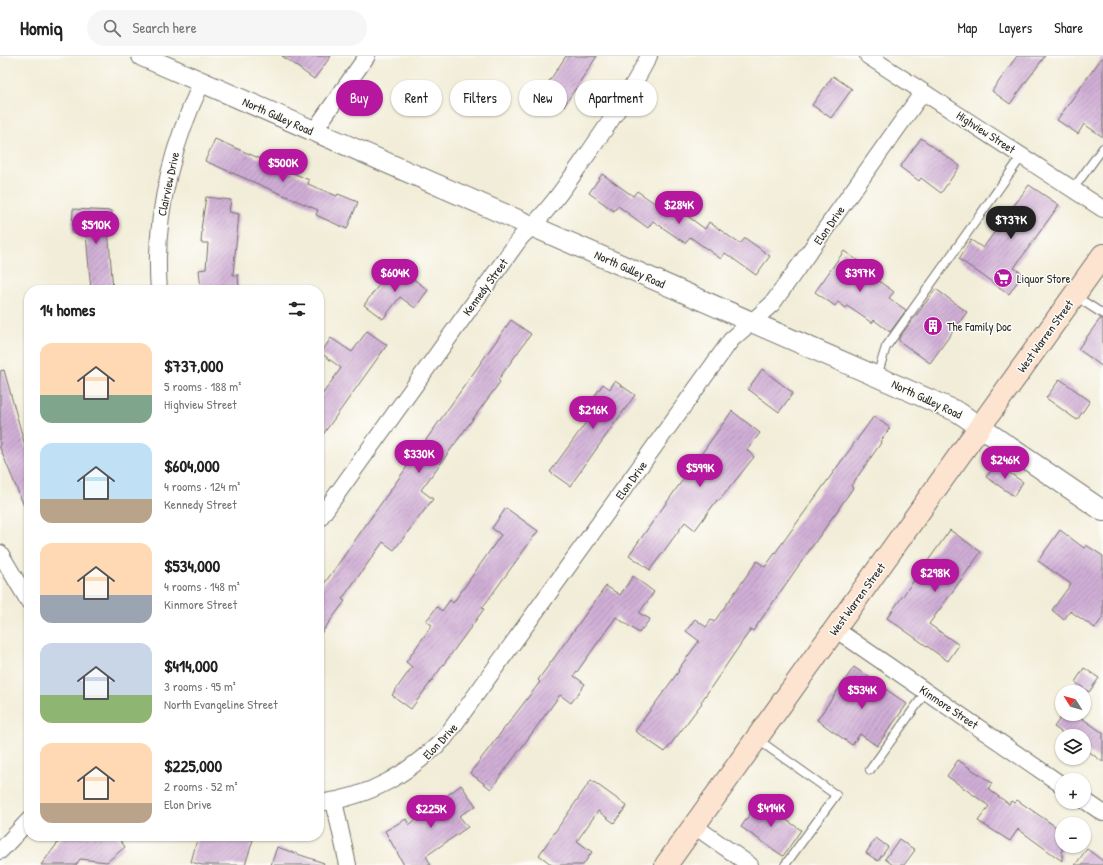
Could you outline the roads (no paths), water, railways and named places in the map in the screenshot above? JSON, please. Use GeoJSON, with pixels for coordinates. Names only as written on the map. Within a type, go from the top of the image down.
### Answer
{"type":"FeatureCollection","features":[{"type":"Feature","properties":{"kind":"main road","name":"West Warren Street"},"geometry":{"type":"LineString","coordinates":[[666,865],[693,825],[1103,255]]}},
{"type":"Feature","properties":{"kind":"street","name":"North Gulley Road"},"geometry":{"type":"LineString","coordinates":[[142,56],[958,412],[1103,511]]}},
{"type":"Feature","properties":{"kind":"street"},"geometry":{"type":"LineString","coordinates":[[314,131],[367,56]]}},
{"type":"Feature","properties":{"kind":"street","name":"Kennedy Street"},"geometry":{"type":"LineString","coordinates":[[324,512],[521,236],[545,214],[606,129],[636,81],[649,56]]}},
{"type":"Feature","properties":{"kind":"street","name":"Highview Street"},"geometry":{"type":"LineString","coordinates":[[868,56],[1103,209]]}},
{"type":"Feature","properties":{"kind":"street","name":"Clairview Drive"},"geometry":{"type":"LineString","coordinates":[[159,285],[158,240],[168,172],[187,114],[202,82]]}},
{"type":"Feature","properties":{"kind":"street","name":"Elon Drive"},"geometry":{"type":"LineString","coordinates":[[326,802],[369,791],[397,778],[422,760],[444,739],[731,340],[774,302],[923,92]]}},
{"type":"Feature","properties":{"kind":"street"},"geometry":{"type":"LineString","coordinates":[[0,553],[24,594]]}},
{"type":"Feature","properties":{"kind":"street","name":"Kinmore Street"},"geometry":{"type":"LineString","coordinates":[[835,629],[1055,780]]}},
{"type":"Feature","properties":{"kind":"street"},"geometry":{"type":"LineString","coordinates":[[326,802],[348,865]]}},
{"type":"Feature","properties":{"kind":"street"},"geometry":{"type":"LineString","coordinates":[[1091,805],[1103,813]]}},
{"type":"Feature","properties":{"kind":"street"},"geometry":{"type":"LineString","coordinates":[[0,851],[24,825]]}},
{"type":"Feature","properties":{"kind":"street"},"geometry":{"type":"LineString","coordinates":[[693,825],[750,865]]}},
{"type":"Feature","properties":{"kind":"lane"},"geometry":{"type":"LineString","coordinates":[[1073,189],[1103,148]]}},
{"type":"Feature","properties":{"kind":"lane"},"geometry":{"type":"LineString","coordinates":[[877,377],[886,347],[1022,156]]}},
{"type":"Feature","properties":{"kind":"lane"},"geometry":{"type":"LineString","coordinates":[[1074,296],[1103,314]]}},
{"type":"Feature","properties":{"kind":"lane"},"geometry":{"type":"LineString","coordinates":[[870,770],[926,692]]}},
{"type":"Feature","properties":{"kind":"lane"},"geometry":{"type":"LineString","coordinates":[[756,738],[836,796],[785,865]]}},
{"type":"Feature","properties":{"kind":"place","name":"Liquor Store"},"geometry":{"type":"Point","coordinates":[1003,278]}},
{"type":"Feature","properties":{"kind":"place","name":"The Family Doc"},"geometry":{"type":"Point","coordinates":[933,326]}}]}
